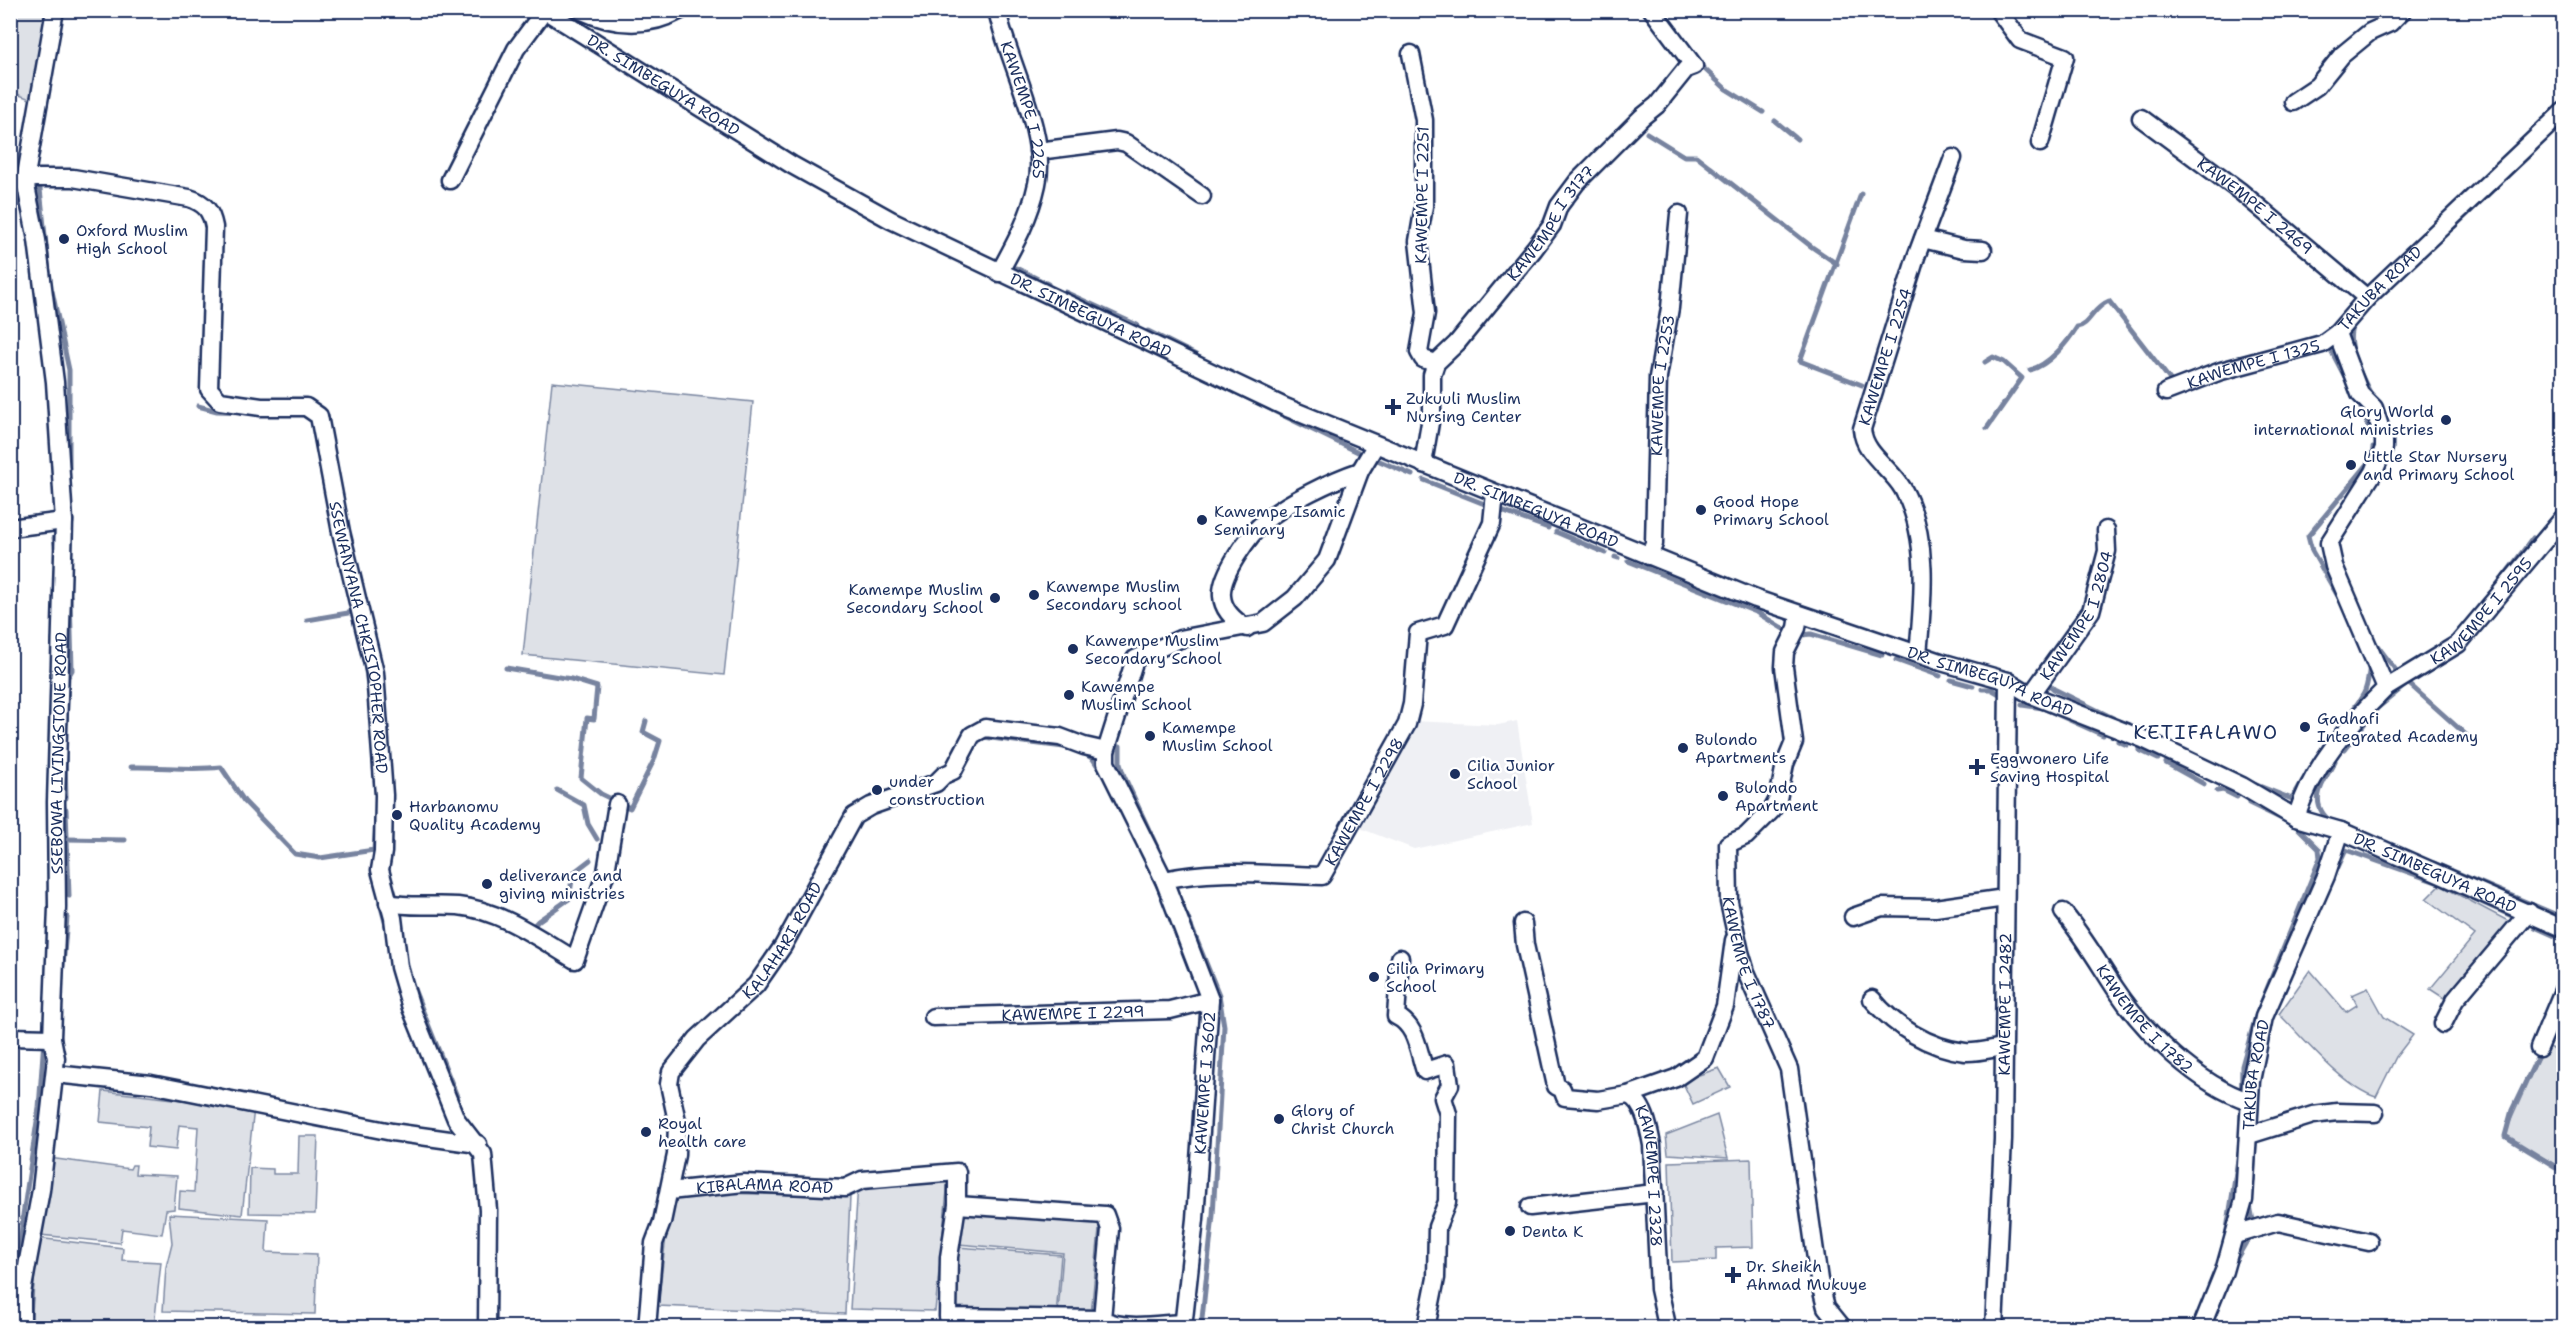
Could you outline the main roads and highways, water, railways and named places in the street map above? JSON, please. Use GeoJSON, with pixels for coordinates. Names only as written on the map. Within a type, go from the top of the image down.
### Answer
{"type":"FeatureCollection","features":[{"type":"Feature","properties":{"kind":"waterway"},"geometry":{"type":"LineString","coordinates":[[1663,10],[1673,26]]}},
{"type":"Feature","properties":{"kind":"waterway"},"geometry":{"type":"LineString","coordinates":[[1698,63],[1726,89],[1763,112]]}},
{"type":"Feature","properties":{"kind":"waterway"},"geometry":{"type":"LineString","coordinates":[[1775,121],[1797,139]]}},
{"type":"Feature","properties":{"kind":"waterway"},"geometry":{"type":"LineString","coordinates":[[1647,133],[1684,156],[1696,156],[1837,264]]}},
{"type":"Feature","properties":{"kind":"waterway"},"geometry":{"type":"LineString","coordinates":[[2454,227],[2536,149]]}},
{"type":"Feature","properties":{"kind":"waterway"},"geometry":{"type":"LineString","coordinates":[[40,189],[49,273]]}},
{"type":"Feature","properties":{"kind":"waterway"},"geometry":{"type":"LineString","coordinates":[[10,194],[22,205],[23,211]]}},
{"type":"Feature","properties":{"kind":"waterway"},"geometry":{"type":"LineString","coordinates":[[1861,194],[1800,361],[1862,385]]}},
{"type":"Feature","properties":{"kind":"waterway"},"geometry":{"type":"LineString","coordinates":[[1016,268],[1048,284]]}},
{"type":"Feature","properties":{"kind":"waterway"},"geometry":{"type":"LineString","coordinates":[[52,291],[69,370],[69,469]]}},
{"type":"Feature","properties":{"kind":"waterway"},"geometry":{"type":"LineString","coordinates":[[1065,292],[1137,325]]}},
{"type":"Feature","properties":{"kind":"waterway"},"geometry":{"type":"LineString","coordinates":[[2030,370],[2051,358],[2077,327],[2085,323],[2099,307],[2109,301],[2174,385]]}},
{"type":"Feature","properties":{"kind":"waterway"},"geometry":{"type":"LineString","coordinates":[[2354,323],[2350,340],[2352,351],[2373,398]]}},
{"type":"Feature","properties":{"kind":"waterway"},"geometry":{"type":"LineString","coordinates":[[1148,331],[1196,355]]}},
{"type":"Feature","properties":{"kind":"waterway"},"geometry":{"type":"LineString","coordinates":[[2328,344],[2358,401],[2372,437]]}},
{"type":"Feature","properties":{"kind":"waterway"},"geometry":{"type":"LineString","coordinates":[[1985,362],[1993,357],[2004,362],[2022,378],[1987,428]]}},
{"type":"Feature","properties":{"kind":"waterway"},"geometry":{"type":"LineString","coordinates":[[1258,385],[1301,406]]}},
{"type":"Feature","properties":{"kind":"waterway"},"geometry":{"type":"LineString","coordinates":[[1235,392],[1358,452]]}},
{"type":"Feature","properties":{"kind":"waterway"},"geometry":{"type":"LineString","coordinates":[[198,406],[217,411],[247,412]]}},
{"type":"Feature","properties":{"kind":"waterway"},"geometry":{"type":"LineString","coordinates":[[2339,598],[2312,551],[2308,536],[2372,459],[2373,448]]}},
{"type":"Feature","properties":{"kind":"waterway"},"geometry":{"type":"LineString","coordinates":[[1375,459],[1412,475]]}},
{"type":"Feature","properties":{"kind":"waterway"},"geometry":{"type":"LineString","coordinates":[[1424,480],[1492,507]]}},
{"type":"Feature","properties":{"kind":"waterway"},"geometry":{"type":"LineString","coordinates":[[1499,510],[1548,528]]}},
{"type":"Feature","properties":{"kind":"waterway"},"geometry":{"type":"LineString","coordinates":[[1556,532],[1605,553]]}},
{"type":"Feature","properties":{"kind":"waterway"},"geometry":{"type":"LineString","coordinates":[[54,538],[56,552]]}},
{"type":"Feature","properties":{"kind":"waterway"},"geometry":{"type":"LineString","coordinates":[[2504,576],[2533,538]]}},
{"type":"Feature","properties":{"kind":"waterway"},"geometry":{"type":"LineString","coordinates":[[1628,561],[1756,612],[1787,631]]}},
{"type":"Feature","properties":{"kind":"waterway"},"geometry":{"type":"LineString","coordinates":[[66,724],[68,677],[72,670],[70,596]]}},
{"type":"Feature","properties":{"kind":"waterway"},"geometry":{"type":"LineString","coordinates":[[307,620],[354,612]]}},
{"type":"Feature","properties":{"kind":"waterway"},"geometry":{"type":"LineString","coordinates":[[1802,635],[1811,634],[1882,655]]}},
{"type":"Feature","properties":{"kind":"waterway"},"geometry":{"type":"LineString","coordinates":[[2373,640],[2398,673],[2401,671]]}},
{"type":"Feature","properties":{"kind":"waterway"},"geometry":{"type":"LineString","coordinates":[[1896,660],[1940,676]]}},
{"type":"Feature","properties":{"kind":"waterway"},"geometry":{"type":"LineString","coordinates":[[365,663],[368,686]]}},
{"type":"Feature","properties":{"kind":"waterway"},"geometry":{"type":"LineString","coordinates":[[2344,721],[2363,695],[2370,663]]}},
{"type":"Feature","properties":{"kind":"waterway"},"geometry":{"type":"LineString","coordinates":[[506,668],[571,679],[597,687],[594,719],[587,718],[581,778],[601,794],[630,808],[654,760],[660,741],[643,732],[646,721]]}},
{"type":"Feature","properties":{"kind":"waterway"},"geometry":{"type":"LineString","coordinates":[[1951,680],[1973,686]]}},
{"type":"Feature","properties":{"kind":"waterway"},"geometry":{"type":"LineString","coordinates":[[2046,682],[2054,689],[2113,718]]}},
{"type":"Feature","properties":{"kind":"waterway"},"geometry":{"type":"LineString","coordinates":[[2345,749],[2375,710],[2408,683],[2474,742]]}},
{"type":"Feature","properties":{"kind":"waterway"},"geometry":{"type":"LineString","coordinates":[[1982,689],[1991,689],[2003,696]]}},
{"type":"Feature","properties":{"kind":"waterway"},"geometry":{"type":"LineString","coordinates":[[2022,705],[2043,708],[2103,735]]}},
{"type":"Feature","properties":{"kind":"waterway"},"geometry":{"type":"LineString","coordinates":[[983,737],[1064,747]]}},
{"type":"Feature","properties":{"kind":"waterway"},"geometry":{"type":"LineString","coordinates":[[2118,741],[2127,745]]}},
{"type":"Feature","properties":{"kind":"waterway"},"geometry":{"type":"LineString","coordinates":[[1120,746],[1120,764],[1124,776],[1157,847]]}},
{"type":"Feature","properties":{"kind":"waterway"},"geometry":{"type":"LineString","coordinates":[[2139,750],[2158,759]]}},
{"type":"Feature","properties":{"kind":"waterway"},"geometry":{"type":"LineString","coordinates":[[1082,752],[1093,759],[1102,773]]}},
{"type":"Feature","properties":{"kind":"waterway"},"geometry":{"type":"LineString","coordinates":[[65,757],[66,798]]}},
{"type":"Feature","properties":{"kind":"waterway"},"geometry":{"type":"LineString","coordinates":[[2331,822],[2324,815],[2318,800],[2322,785],[2335,761]]}},
{"type":"Feature","properties":{"kind":"waterway"},"geometry":{"type":"LineString","coordinates":[[2166,763],[2204,784]]}},
{"type":"Feature","properties":{"kind":"waterway"},"geometry":{"type":"LineString","coordinates":[[131,767],[198,769],[221,767],[244,801],[295,854],[320,858],[374,850],[376,818]]}},
{"type":"Feature","properties":{"kind":"waterway"},"geometry":{"type":"LineString","coordinates":[[2254,784],[2292,799],[2303,780]]}},
{"type":"Feature","properties":{"kind":"waterway"},"geometry":{"type":"LineString","coordinates":[[557,790],[584,805],[588,824],[597,839]]}},
{"type":"Feature","properties":{"kind":"waterway"},"geometry":{"type":"LineString","coordinates":[[2217,791],[2223,790],[2237,797]]}},
{"type":"Feature","properties":{"kind":"waterway"},"geometry":{"type":"LineString","coordinates":[[2249,803],[2286,821]]}},
{"type":"Feature","properties":{"kind":"waterway"},"geometry":{"type":"LineString","coordinates":[[66,809],[69,896]]}},
{"type":"Feature","properties":{"kind":"waterway"},"geometry":{"type":"LineString","coordinates":[[2241,1120],[2242,1066],[2256,1016],[2320,858],[2319,849],[2295,825]]}},
{"type":"Feature","properties":{"kind":"waterway"},"geometry":{"type":"LineString","coordinates":[[66,839],[125,840]]}},
{"type":"Feature","properties":{"kind":"waterway"},"geometry":{"type":"LineString","coordinates":[[2333,878],[2346,850],[2436,882]]}},
{"type":"Feature","properties":{"kind":"waterway"},"geometry":{"type":"LineString","coordinates":[[529,931],[538,921],[569,899],[573,873],[590,860]]}},
{"type":"Feature","properties":{"kind":"waterway"},"geometry":{"type":"LineString","coordinates":[[2434,863],[2564,918]]}},
{"type":"Feature","properties":{"kind":"waterway"},"geometry":{"type":"LineString","coordinates":[[1150,870],[1163,898]]}},
{"type":"Feature","properties":{"kind":"waterway"},"geometry":{"type":"LineString","coordinates":[[2444,885],[2514,917]]}},
{"type":"Feature","properties":{"kind":"waterway"},"geometry":{"type":"LineString","coordinates":[[380,903],[387,929]]}},
{"type":"Feature","properties":{"kind":"waterway"},"geometry":{"type":"LineString","coordinates":[[1187,916],[1219,995],[1224,1026],[1213,1215],[1201,1328]]}},
{"type":"Feature","properties":{"kind":"waterway"},"geometry":{"type":"LineString","coordinates":[[63,966],[67,917]]}},
{"type":"Feature","properties":{"kind":"waterway"},"geometry":{"type":"LineString","coordinates":[[2535,927],[2564,940]]}},
{"type":"Feature","properties":{"kind":"waterway"},"geometry":{"type":"LineString","coordinates":[[414,989],[458,1099]]}},
{"type":"Feature","properties":{"kind":"waterway"},"geometry":{"type":"LineString","coordinates":[[17,1281],[23,1215],[39,1108],[44,1040]]}},
{"type":"Feature","properties":{"kind":"waterway"},"geometry":{"type":"LineString","coordinates":[[2540,1052],[2512,1110],[2505,1136],[2564,1172]]}},
{"type":"Feature","properties":{"kind":"waterway"},"geometry":{"type":"LineString","coordinates":[[2253,1181],[2257,1107]]}},
{"type":"Feature","properties":{"kind":"waterway"},"geometry":{"type":"LineString","coordinates":[[2226,1236],[2239,1153]]}},
{"type":"Feature","properties":{"kind":"waterway"},"geometry":{"type":"LineString","coordinates":[[2233,1265],[2252,1232],[2253,1221],[2250,1205]]}},
{"type":"Feature","properties":{"kind":"waterway"},"geometry":{"type":"LineString","coordinates":[[30,1308],[32,1282]]}},
{"type":"Feature","properties":{"kind":"place","name":"Oxford Muslim High School"},"geometry":{"type":"Point","coordinates":[64,239]}},
{"type":"Feature","properties":{"kind":"place","name":"Zukuuli Muslim Nursing Center"},"geometry":{"type":"Point","coordinates":[1393,407]}},
{"type":"Feature","properties":{"kind":"place","name":"Glory World international ministries"},"geometry":{"type":"Point","coordinates":[2446,420]}},
{"type":"Feature","properties":{"kind":"place","name":"Little Star Nursery and Primary School"},"geometry":{"type":"Point","coordinates":[2351,465]}},
{"type":"Feature","properties":{"kind":"place","name":"Good Hope Primary School"},"geometry":{"type":"Point","coordinates":[1701,510]}},
{"type":"Feature","properties":{"kind":"place","name":"Kawempe Isamic Seminary"},"geometry":{"type":"Point","coordinates":[1202,520]}},
{"type":"Feature","properties":{"kind":"place","name":"Kawempe Muslim Secondary school"},"geometry":{"type":"Point","coordinates":[1034,595]}},
{"type":"Feature","properties":{"kind":"place","name":"Kamempe Muslim Secondary School"},"geometry":{"type":"Point","coordinates":[995,598]}},
{"type":"Feature","properties":{"kind":"place","name":"Kawempe Muslim Secondary School"},"geometry":{"type":"Point","coordinates":[1073,649]}},
{"type":"Feature","properties":{"kind":"place","name":"Kawempe Muslim School"},"geometry":{"type":"Point","coordinates":[1069,695]}},
{"type":"Feature","properties":{"kind":"place","name":"Gadhafi Integrated Academy"},"geometry":{"type":"Point","coordinates":[2305,727]}},
{"type":"Feature","properties":{"kind":"place","name":"Kamempe Muslim School"},"geometry":{"type":"Point","coordinates":[1150,736]}},
{"type":"Feature","properties":{"kind":"place","name":"Bulondo Apartments"},"geometry":{"type":"Point","coordinates":[1683,748]}},
{"type":"Feature","properties":{"kind":"place","name":"Eggwonero Life Saving Hospital"},"geometry":{"type":"Point","coordinates":[1977,767]}},
{"type":"Feature","properties":{"kind":"place","name":"Cilia Junior School"},"geometry":{"type":"Point","coordinates":[1455,774]}},
{"type":"Feature","properties":{"kind":"place","name":"under construction"},"geometry":{"type":"Point","coordinates":[877,790]}},
{"type":"Feature","properties":{"kind":"place","name":"Bulondo Apartment"},"geometry":{"type":"Point","coordinates":[1723,796]}},
{"type":"Feature","properties":{"kind":"place","name":"Harbanomu Quality Academy"},"geometry":{"type":"Point","coordinates":[397,815]}},
{"type":"Feature","properties":{"kind":"place","name":"deliverance and giving ministries"},"geometry":{"type":"Point","coordinates":[487,884]}},
{"type":"Feature","properties":{"kind":"place","name":"Cilia Primary School"},"geometry":{"type":"Point","coordinates":[1374,977]}},
{"type":"Feature","properties":{"kind":"place","name":"Glory of Christ Church"},"geometry":{"type":"Point","coordinates":[1279,1119]}},
{"type":"Feature","properties":{"kind":"place","name":"Royal health care"},"geometry":{"type":"Point","coordinates":[646,1132]}},
{"type":"Feature","properties":{"kind":"place","name":"Denta K"},"geometry":{"type":"Point","coordinates":[1510,1231]}},
{"type":"Feature","properties":{"kind":"place","name":"Dr. Sheikh Ahmad Mukuye"},"geometry":{"type":"Point","coordinates":[1733,1275]}},
{"type":"Feature","properties":{"kind":"district","name":"KETIFALAWO"},"geometry":{"type":"Point","coordinates":[2206,732]}}]}
